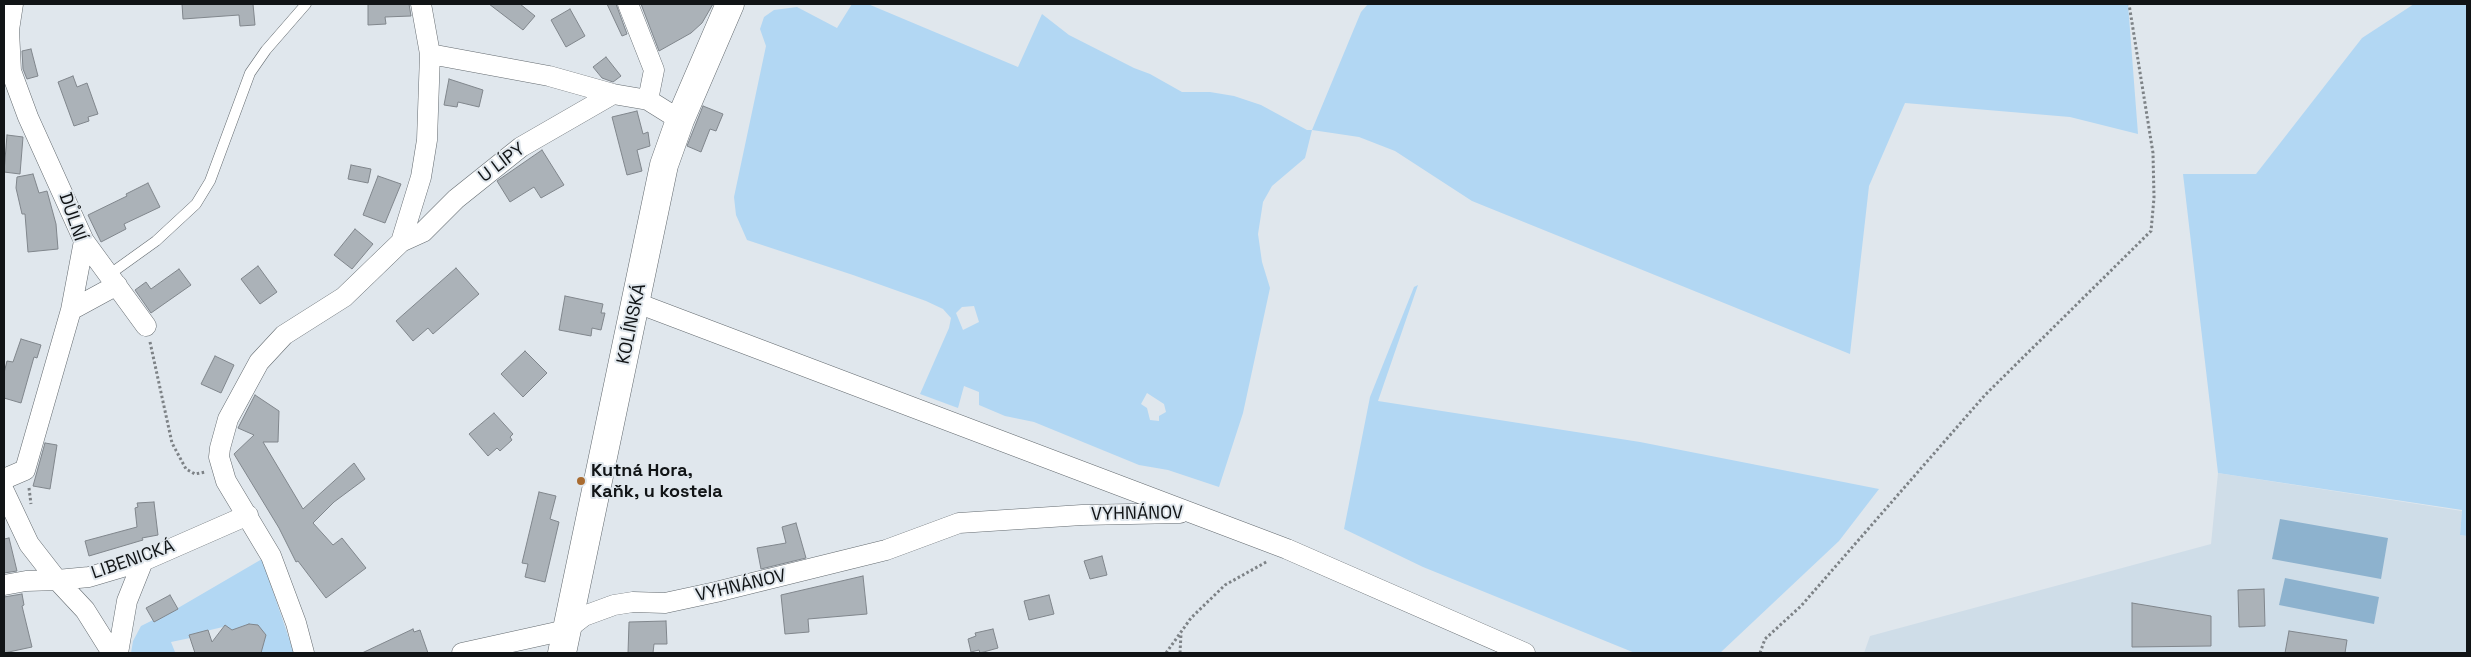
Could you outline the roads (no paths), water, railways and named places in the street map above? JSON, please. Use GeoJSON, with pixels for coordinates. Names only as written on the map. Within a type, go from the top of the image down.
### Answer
{"type":"FeatureCollection","features":[{"type":"Feature","properties":{"kind":"street","name":"DŮLNÍ"},"geometry":{"type":"LineString","coordinates":[[4,479],[25,470],[71,310],[84,241],[28,117],[11,71],[9,30],[13,4]]}},
{"type":"Feature","properties":{"kind":"street"},"geometry":{"type":"LineString","coordinates":[[304,653],[296,623],[271,556],[226,481],[219,457],[228,419],[259,362],[284,335],[344,297],[401,242],[421,177],[426,149],[430,54],[421,4]]}},
{"type":"Feature","properties":{"kind":"street"},"geometry":{"type":"LineString","coordinates":[[628,4],[654,70],[648,100]]}},
{"type":"Feature","properties":{"kind":"street","name":"KOLÍNSKÁ"},"geometry":{"type":"LineString","coordinates":[[564,641],[664,165],[680,120],[730,4]]}},
{"type":"Feature","properties":{"kind":"street"},"geometry":{"type":"LineString","coordinates":[[430,54],[550,76],[613,94],[648,100],[680,120]]}},
{"type":"Feature","properties":{"kind":"street","name":"U LÍPY"},"geometry":{"type":"LineString","coordinates":[[401,242],[423,232],[456,199],[522,146],[613,94]]}},
{"type":"Feature","properties":{"kind":"street"},"geometry":{"type":"LineString","coordinates":[[84,241],[146,326]]}},
{"type":"Feature","properties":{"kind":"street"},"geometry":{"type":"LineString","coordinates":[[71,310],[113,280]]}},
{"type":"Feature","properties":{"kind":"street","name":"VYHNÁNOV"},"geometry":{"type":"LineString","coordinates":[[636,303],[1192,512]]}},
{"type":"Feature","properties":{"kind":"street"},"geometry":{"type":"LineString","coordinates":[[4,491],[29,544],[57,580],[85,610],[112,653]]}},
{"type":"Feature","properties":{"kind":"street"},"geometry":{"type":"LineString","coordinates":[[1192,512],[1288,549],[1525,653]]}},
{"type":"Feature","properties":{"kind":"street","name":"VYHNÁNOV"},"geometry":{"type":"LineString","coordinates":[[564,641],[584,616],[614,605],[633,602],[665,603],[716,592],[886,550],[960,523],[1082,515],[1192,512]]}},
{"type":"Feature","properties":{"kind":"street","name":"LIBENICKÁ"},"geometry":{"type":"LineString","coordinates":[[4,585],[26,581],[89,577],[143,561],[248,515]]}},
{"type":"Feature","properties":{"kind":"street"},"geometry":{"type":"LineString","coordinates":[[118,653],[127,601],[143,561]]}},
{"type":"Feature","properties":{"kind":"street"},"geometry":{"type":"LineString","coordinates":[[462,653],[564,641]]}},
{"type":"Feature","properties":{"kind":"lane"},"geometry":{"type":"LineString","coordinates":[[113,280],[196,204],[210,181],[250,73],[266,50],[306,4]]}},
{"type":"Feature","properties":{"kind":"place","name":"Kutná Hora, Kaňk, u kostela"},"geometry":{"type":"Point","coordinates":[581,481]}}]}
